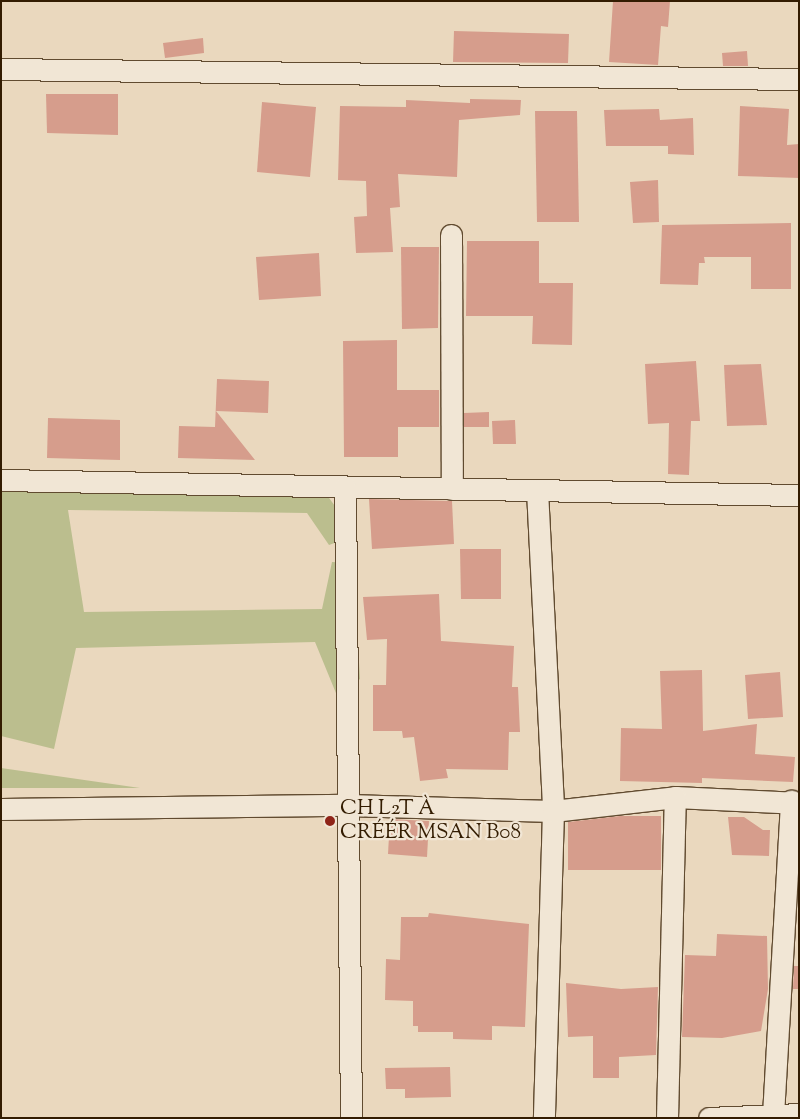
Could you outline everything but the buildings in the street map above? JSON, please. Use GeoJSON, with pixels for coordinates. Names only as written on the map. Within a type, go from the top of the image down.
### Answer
{"type":"FeatureCollection","features":[{"type":"Feature","properties":{"kind":"street"},"geometry":{"type":"LineString","coordinates":[[1,70],[799,79]]}},
{"type":"Feature","properties":{"kind":"street"},"geometry":{"type":"LineString","coordinates":[[451,235],[452,489]]}},
{"type":"Feature","properties":{"kind":"street"},"geometry":{"type":"LineString","coordinates":[[1,480],[799,496]]}},
{"type":"Feature","properties":{"kind":"street"},"geometry":{"type":"LineString","coordinates":[[345,487],[351,1118]]}},
{"type":"Feature","properties":{"kind":"street"},"geometry":{"type":"LineString","coordinates":[[537,490],[554,811],[544,1118]]}},
{"type":"Feature","properties":{"kind":"street"},"geometry":{"type":"LineString","coordinates":[[1,809],[348,805],[554,811],[675,797],[795,802],[773,1115]]}},
{"type":"Feature","properties":{"kind":"street"},"geometry":{"type":"LineString","coordinates":[[668,1118],[675,797]]}},
{"type":"Feature","properties":{"kind":"street"},"geometry":{"type":"LineString","coordinates":[[709,1118],[799,1114]]}},
{"type":"Feature","properties":{"kind":"green space"},"geometry":{"type":"Polygon","coordinates":[[[1,478],[324,491],[356,535],[329,545],[307,513],[68,510],[84,612],[322,609],[332,562],[353,563],[360,679],[338,698],[315,642],[76,648],[54,749],[1,736],[1,478]]]}},
{"type":"Feature","properties":{"kind":"green space"},"geometry":{"type":"Polygon","coordinates":[[[1,768],[140,788],[1,788],[1,768]]]}},
{"type":"Feature","properties":{"kind":"place","name":"CH L2T À CRÉÉR MSAN B08"},"geometry":{"type":"Point","coordinates":[330,821]}}]}
